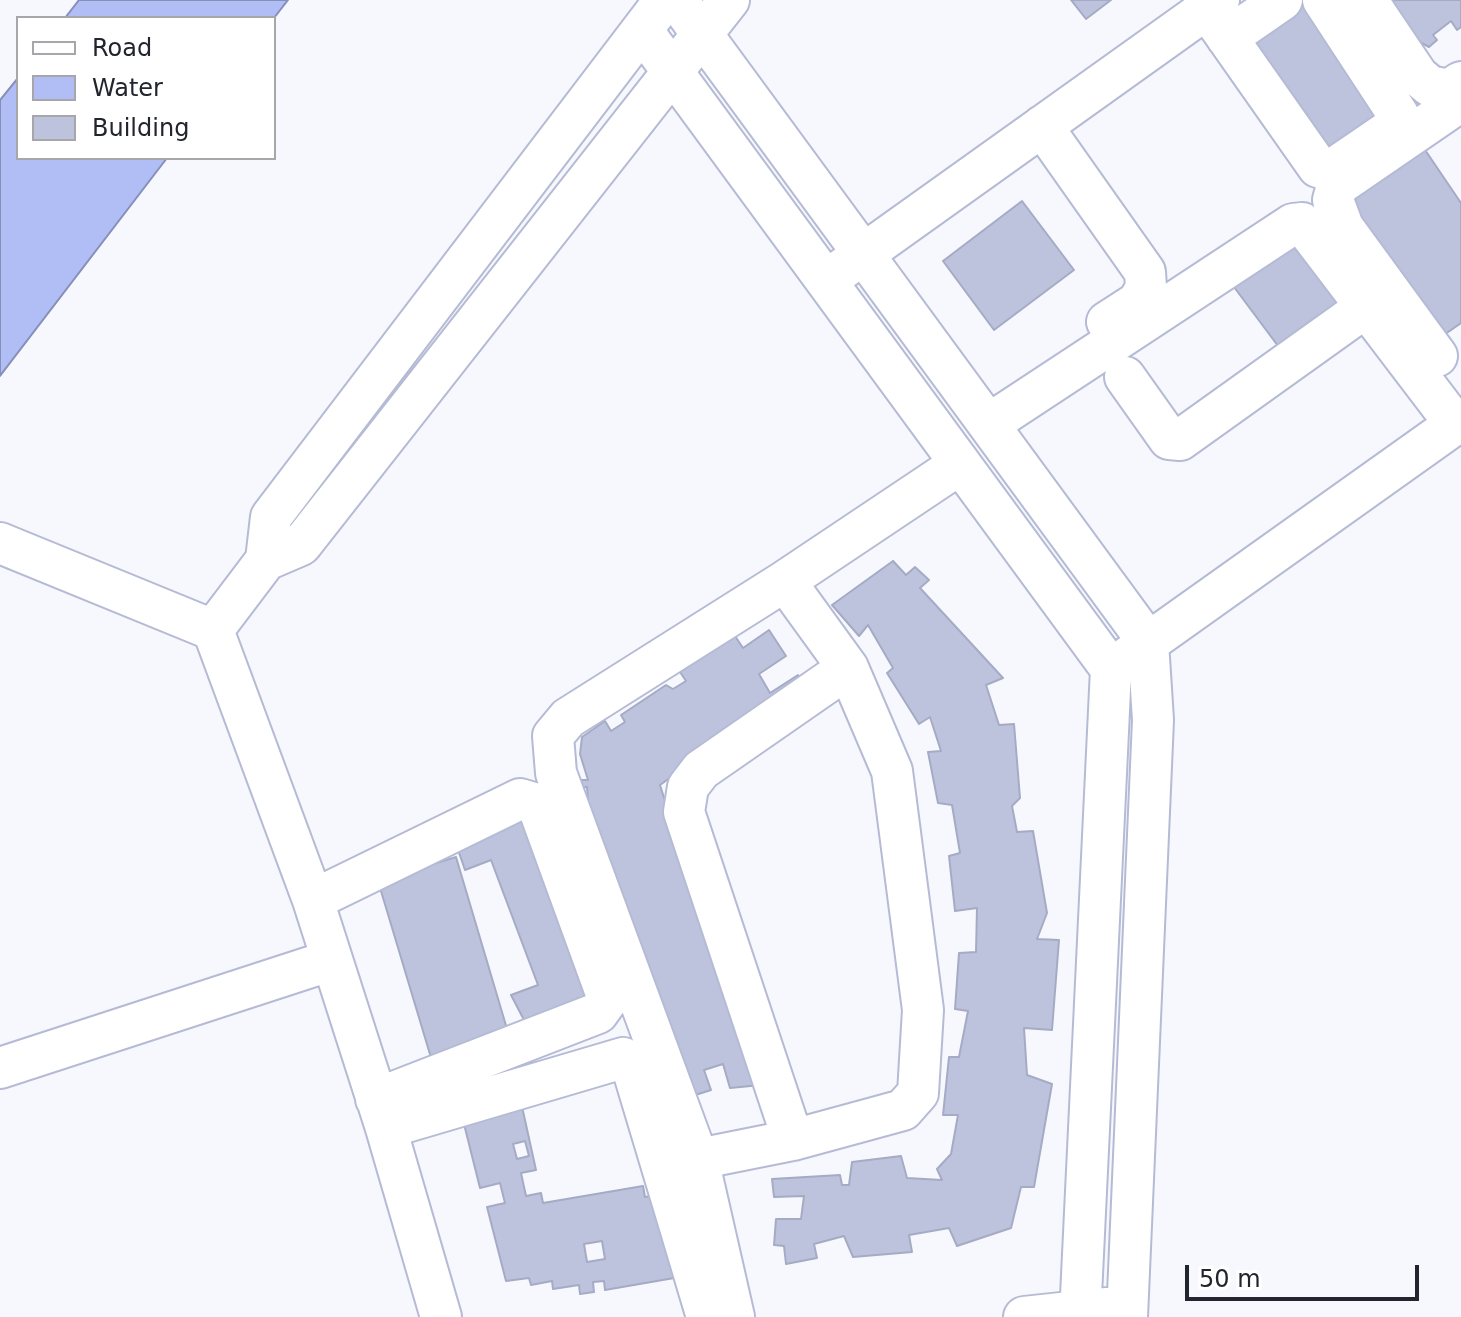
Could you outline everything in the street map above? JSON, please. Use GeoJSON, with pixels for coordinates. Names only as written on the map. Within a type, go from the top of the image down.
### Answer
{"type":"FeatureCollection","features":[{"type":"Feature","properties":{"kind":"street"},"geometry":{"type":"LineString","coordinates":[[677,0],[1148,642],[1153,720],[1127,1312],[1024,1317]]}},
{"type":"Feature","properties":{"kind":"street"},"geometry":{"type":"LineString","coordinates":[[213,630],[266,560],[301,545],[729,0]]}},
{"type":"Feature","properties":{"kind":"street"},"geometry":{"type":"LineString","coordinates":[[826,281],[1042,126],[1218,15],[1282,0]]}},
{"type":"Feature","properties":{"kind":"street"},"geometry":{"type":"LineString","coordinates":[[1218,15],[1318,167],[1330,171],[1393,128],[1399,116],[1323,0]]}},
{"type":"Feature","properties":{"kind":"street"},"geometry":{"type":"LineString","coordinates":[[1367,0],[1418,76],[1430,86],[1449,90],[1461,82]]}},
{"type":"Feature","properties":{"kind":"street"},"geometry":{"type":"LineString","coordinates":[[653,15],[672,72],[1111,669],[1080,1313]]}},
{"type":"Feature","properties":{"kind":"street"},"geometry":{"type":"LineString","coordinates":[[266,560],[271,517],[653,15]]}},
{"type":"Feature","properties":{"kind":"street"},"geometry":{"type":"LineString","coordinates":[[1459,411],[1343,227],[1333,200],[1337,186],[1461,101]]}},
{"type":"Feature","properties":{"kind":"street"},"geometry":{"type":"LineString","coordinates":[[982,416],[1138,302],[1146,288],[1145,272],[1042,126]]}},
{"type":"Feature","properties":{"kind":"street"},"geometry":{"type":"LineString","coordinates":[[982,416],[1293,224],[1302,223],[1366,307],[1459,411]]}},
{"type":"Feature","properties":{"kind":"street"},"geometry":{"type":"LineString","coordinates":[[1125,377],[1169,439],[1180,440],[1366,307]]}},
{"type":"Feature","properties":{"kind":"street"},"geometry":{"type":"LineString","coordinates":[[1111,669],[1459,411]]}},
{"type":"Feature","properties":{"kind":"street"},"geometry":{"type":"LineString","coordinates":[[734,1317],[698,1159],[556,773],[553,736],[568,718],[785,581],[960,464]]}},
{"type":"Feature","properties":{"kind":"street"},"geometry":{"type":"LineString","coordinates":[[0,543],[213,630],[313,900],[441,1317]]}},
{"type":"Feature","properties":{"kind":"street"},"geometry":{"type":"LineString","coordinates":[[698,1159],[793,1140],[903,1110],[918,1093],[923,1010],[892,771],[848,668],[785,581]]}},
{"type":"Feature","properties":{"kind":"street"},"geometry":{"type":"LineString","coordinates":[[793,1140],[684,812],[688,787],[701,770],[848,668]]}},
{"type":"Feature","properties":{"kind":"street"},"geometry":{"type":"LineString","coordinates":[[313,900],[520,799],[537,804],[608,999],[598,1013],[381,1114]]}},
{"type":"Feature","properties":{"kind":"street"},"geometry":{"type":"LineString","coordinates":[[0,1068],[332,960]]}},
{"type":"Feature","properties":{"kind":"street"},"geometry":{"type":"LineString","coordinates":[[381,1114],[623,1058],[632,1067],[707,1317]]}},
{"type":"Feature","properties":{"kind":"water"},"geometry":{"type":"Polygon","coordinates":[[[79,0],[288,0],[276,16],[67,16],[79,0]]]}},
{"type":"Feature","properties":{"kind":"water"},"geometry":{"type":"Polygon","coordinates":[[[16,80],[16,160],[165,160],[0,376],[0,100],[16,80]]]}},
{"type":"Feature","properties":{"kind":"building"},"geometry":{"type":"Polygon","coordinates":[[[1071,0],[1111,0],[1086,19],[1071,0]]]}},
{"type":"Feature","properties":{"kind":"building"},"geometry":{"type":"Polygon","coordinates":[[[1291,0],[1312,0],[1390,114],[1322,160],[1238,36],[1291,0]]]}},
{"type":"Feature","properties":{"kind":"building"},"geometry":{"type":"Polygon","coordinates":[[[1388,0],[1461,0],[1461,27],[1457,30],[1451,21],[1433,35],[1437,40],[1429,47],[1416,40],[1388,0]]]}},
{"type":"Feature","properties":{"kind":"building"},"geometry":{"type":"Polygon","coordinates":[[[1419,141],[1461,203],[1461,323],[1441,337],[1344,193],[1419,141]]]}},
{"type":"Feature","properties":{"kind":"building"},"geometry":{"type":"Polygon","coordinates":[[[1022,201],[1074,270],[994,330],[943,261],[1022,201]]]}},
{"type":"Feature","properties":{"kind":"building"},"geometry":{"type":"Polygon","coordinates":[[[1299,231],[1355,306],[1287,358],[1231,283],[1299,231]]]}},
{"type":"Feature","properties":{"kind":"building"},"geometry":{"type":"Polygon","coordinates":[[[893,561],[906,575],[915,567],[929,580],[920,588],[1003,678],[986,685],[999,725],[1014,724],[1020,798],[1012,806],[1017,832],[1033,831],[1047,913],[1037,939],[1059,940],[1052,1030],[1024,1028],[1027,1075],[1052,1084],[1034,1187],[1021,1187],[1011,1228],[957,1246],[949,1228],[909,1235],[912,1252],[853,1257],[844,1236],[814,1244],[817,1258],[786,1264],[784,1246],[774,1245],[776,1219],[801,1219],[804,1196],[774,1197],[772,1179],[840,1175],[842,1185],[849,1185],[852,1162],[901,1156],[907,1178],[942,1180],[937,1169],[951,1154],[958,1115],[943,1115],[949,1057],[959,1057],[968,1011],[955,1009],[959,953],[976,952],[977,908],[955,911],[949,856],[960,853],[952,805],[938,803],[928,752],[941,751],[930,717],[919,724],[887,673],[893,668],[868,625],[859,636],[832,605],[893,561]]]}},
{"type":"Feature","properties":{"kind":"building"},"geometry":{"type":"Polygon","coordinates":[[[769,630],[786,656],[759,674],[770,693],[798,675],[799,685],[660,785],[748,1064],[761,1085],[730,1088],[723,1064],[704,1070],[711,1090],[689,1097],[657,987],[644,992],[580,802],[588,801],[587,787],[574,788],[570,780],[588,780],[580,754],[582,737],[605,721],[611,731],[625,722],[621,715],[666,685],[673,689],[686,681],[680,672],[735,636],[743,648],[769,630]]]}},
{"type":"Feature","properties":{"kind":"building"},"geometry":{"type":"Polygon","coordinates":[[[528,804],[600,994],[524,1020],[511,995],[538,985],[491,860],[465,870],[454,838],[528,804]]]}},
{"type":"Feature","properties":{"kind":"building"},"geometry":{"type":"Polygon","coordinates":[[[456,857],[510,1039],[432,1061],[378,881],[456,857]]]}},
{"type":"Feature","properties":{"kind":"building"},"geometry":{"type":"Polygon","coordinates":[[[521,1102],[536,1170],[521,1173],[526,1196],[541,1193],[543,1203],[643,1186],[645,1197],[666,1194],[680,1277],[605,1290],[604,1281],[593,1282],[594,1292],[580,1294],[579,1285],[553,1289],[552,1281],[531,1285],[529,1278],[506,1281],[487,1207],[505,1203],[500,1183],[480,1188],[462,1116],[521,1102]],[[525,1141],[513,1144],[517,1159],[529,1156],[525,1141]],[[602,1241],[584,1244],[587,1262],[605,1259],[602,1241]]]}}]}
